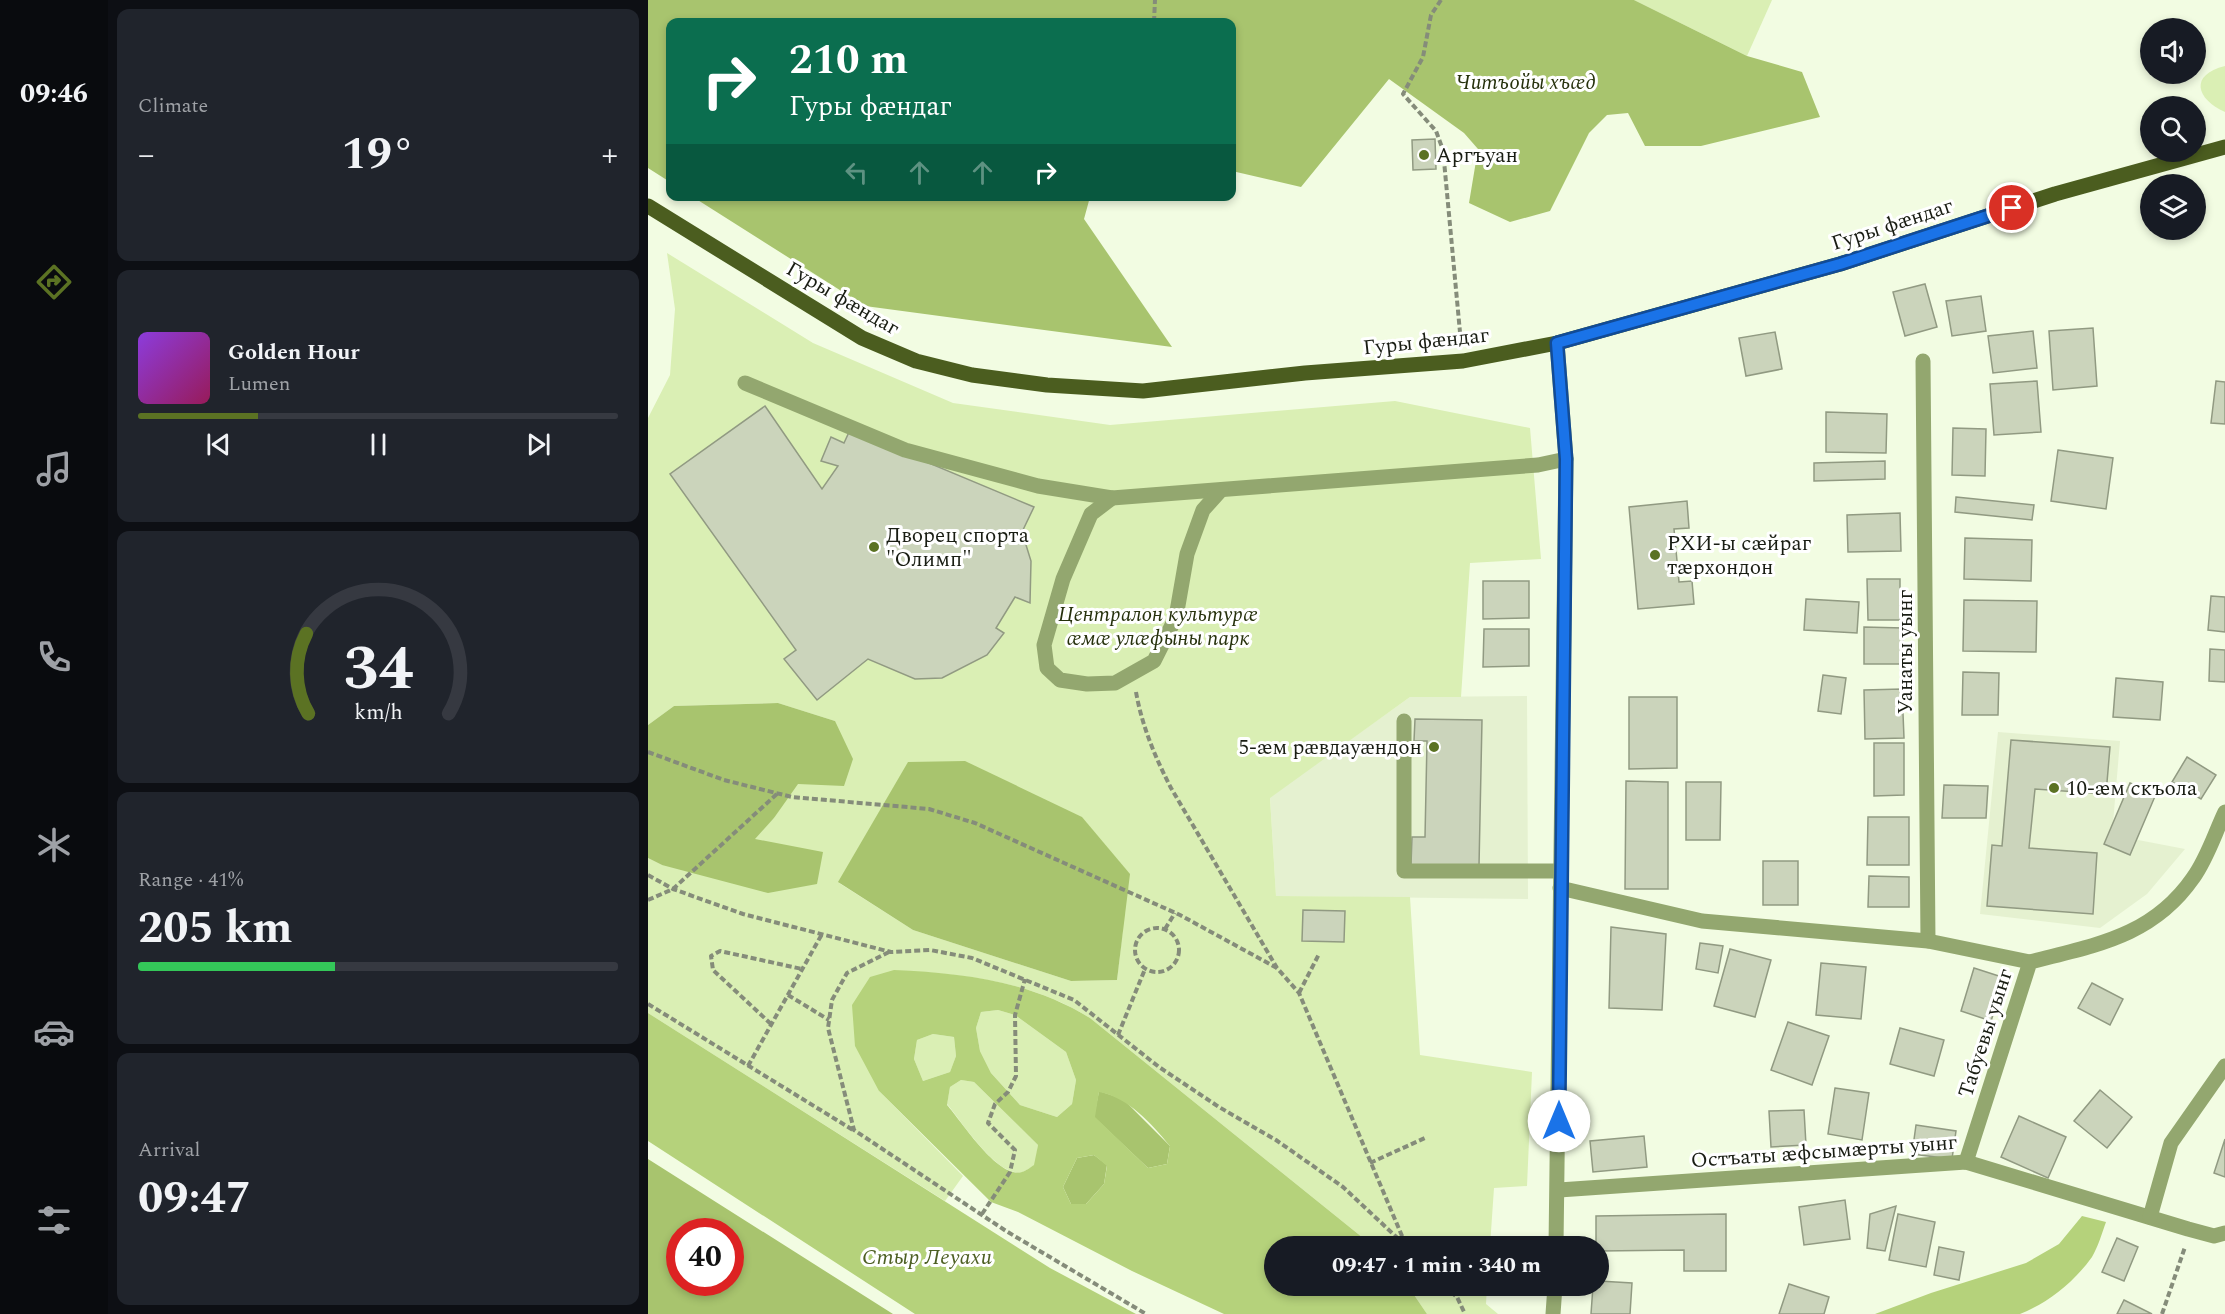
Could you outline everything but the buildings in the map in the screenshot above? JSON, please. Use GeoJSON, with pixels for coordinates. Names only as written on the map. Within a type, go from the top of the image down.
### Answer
{"type":"FeatureCollection","features":[{"type":"Feature","properties":{"kind":"main road","name":"Гуры фӕндаг"},"geometry":{"type":"LineString","coordinates":[[648,206],[862,338],[916,361],[972,375],[1047,385],[1143,391],[1305,373],[1463,361],[1557,343],[1840,264],[2055,194],[2225,147]]}},
{"type":"Feature","properties":{"kind":"street"},"geometry":{"type":"LineString","coordinates":[[1557,343],[1566,459],[1560,871],[1559,1190],[1557,1236]]}},
{"type":"Feature","properties":{"kind":"street","name":"Уанаты уынг"},"geometry":{"type":"LineString","coordinates":[[1923,362],[1928,941]]}},
{"type":"Feature","properties":{"kind":"street"},"geometry":{"type":"LineString","coordinates":[[745,383],[905,450],[1038,486],[1112,498],[1538,465],[1566,459]]}},
{"type":"Feature","properties":{"kind":"street"},"geometry":{"type":"LineString","coordinates":[[1112,498],[1091,514],[1083,528],[1063,579],[1044,645],[1047,668],[1060,680],[1087,684],[1114,683],[1154,661],[1176,617],[1187,554],[1203,510],[1221,490]]}},
{"type":"Feature","properties":{"kind":"street"},"geometry":{"type":"LineString","coordinates":[[1404,721],[1404,871],[1560,871]]}},
{"type":"Feature","properties":{"kind":"street","name":"Табуевы уынг"},"geometry":{"type":"LineString","coordinates":[[1966,1162],[2030,963],[2115,940],[2158,917],[2194,878],[2225,812]]}},
{"type":"Feature","properties":{"kind":"street"},"geometry":{"type":"LineString","coordinates":[[1560,888],[1702,921],[1928,941],[2030,963]]}},
{"type":"Feature","properties":{"kind":"street"},"geometry":{"type":"LineString","coordinates":[[2150,1217],[2171,1143],[2225,1066]]}},
{"type":"Feature","properties":{"kind":"street","name":"Остъаты æфсымæрты уынг"},"geometry":{"type":"LineString","coordinates":[[1559,1190],[1966,1162],[2188,1229],[2214,1236],[2225,1233]]}},
{"type":"Feature","properties":{"kind":"street"},"geometry":{"type":"LineString","coordinates":[[1554,1314],[1555,1296]]}},
{"type":"Feature","properties":{"kind":"path"},"geometry":{"type":"LineString","coordinates":[[1154,18],[1155,0]]}},
{"type":"Feature","properties":{"kind":"path"},"geometry":{"type":"LineString","coordinates":[[1441,0],[1431,15],[1423,57],[1403,94],[1436,130],[1443,150],[1463,361]]}},
{"type":"Feature","properties":{"kind":"path"},"geometry":{"type":"LineString","coordinates":[[1132,673],[1140,713],[1156,759],[1277,968],[1299,993],[1402,1236]]}},
{"type":"Feature","properties":{"kind":"path"},"geometry":{"type":"LineString","coordinates":[[648,752],[724,780],[778,793],[929,809],[975,823],[1175,913],[1277,968]]}},
{"type":"Feature","properties":{"kind":"path"},"geometry":{"type":"LineString","coordinates":[[648,900],[673,889],[778,793]]}},
{"type":"Feature","properties":{"kind":"path"},"geometry":{"type":"LineString","coordinates":[[648,875],[673,889],[743,914],[891,952],[930,950],[972,958],[1074,1000],[1159,1067],[1219,1107],[1276,1140],[1344,1187],[1395,1236]]}},
{"type":"Feature","properties":{"kind":"path"},"geometry":{"type":"LineString","coordinates":[[1165,929],[1175,913]]}},
{"type":"Feature","properties":{"kind":"path"},"geometry":{"type":"LineString","coordinates":[[1150,929],[1165,929],[1176,939],[1179,953],[1177,960],[1167,970],[1159,972],[1145,969],[1136,958],[1135,943],[1138,937],[1150,929]]}},
{"type":"Feature","properties":{"kind":"path"},"geometry":{"type":"LineString","coordinates":[[748,1066],[822,934]]}},
{"type":"Feature","properties":{"kind":"path"},"geometry":{"type":"LineString","coordinates":[[771,1024],[712,970],[711,956],[720,951],[802,969]]}},
{"type":"Feature","properties":{"kind":"path"},"geometry":{"type":"LineString","coordinates":[[854,1130],[828,1028],[832,1000],[848,973],[891,952]]}},
{"type":"Feature","properties":{"kind":"path"},"geometry":{"type":"LineString","coordinates":[[1299,993],[1319,954]]}},
{"type":"Feature","properties":{"kind":"path"},"geometry":{"type":"LineString","coordinates":[[1118,1035],[1145,969]]}},
{"type":"Feature","properties":{"kind":"path"},"geometry":{"type":"LineString","coordinates":[[982,1214],[1010,1172],[1015,1150],[988,1123],[995,1104],[1008,1092],[1016,1076],[1016,1015],[1025,979]]}},
{"type":"Feature","properties":{"kind":"path"},"geometry":{"type":"LineString","coordinates":[[788,995],[829,1020]]}},
{"type":"Feature","properties":{"kind":"path"},"geometry":{"type":"LineString","coordinates":[[648,1004],[854,1130],[982,1214],[1146,1314]]}},
{"type":"Feature","properties":{"kind":"path"},"geometry":{"type":"LineString","coordinates":[[1370,1164],[1427,1137]]}},
{"type":"Feature","properties":{"kind":"path"},"geometry":{"type":"LineString","coordinates":[[2162,1314],[2179,1266],[2188,1229]]}},
{"type":"Feature","properties":{"kind":"path"},"geometry":{"type":"LineString","coordinates":[[1455,1296],[1465,1314]]}},
{"type":"Feature","properties":{"kind":"shaded area","name":"5-æм рӕвдауӕндон"},"geometry":{"type":"Polygon","coordinates":[[[1527,696],[1528,899],[1276,896],[1270,797],[1410,697],[1527,696]]]}},
{"type":"Feature","properties":{"kind":"shaded area","name":"10-æм скъола"},"geometry":{"type":"Polygon","coordinates":[[[1998,732],[2120,741],[2112,835],[2185,849],[2147,894],[2100,928],[1980,914],[1998,732]]]}},
{"type":"Feature","properties":{"kind":"green space","name":"Читъойы хъæд"},"geometry":{"type":"Polygon","coordinates":[[[648,0],[1634,0],[1747,56],[1802,72],[1820,117],[1701,146],[1645,146],[1628,113],[1607,115],[1589,133],[1550,211],[1510,222],[1469,203],[1478,149],[1464,133],[1389,79],[1301,187],[1236,172],[1236,18],[666,18],[666,179],[648,168],[648,0]]]}},
{"type":"Feature","properties":{"kind":"green space"},"geometry":{"type":"Polygon","coordinates":[[[1634,0],[1772,0],[1747,56],[1634,0]]]}},
{"type":"Feature","properties":{"kind":"green space"},"geometry":{"type":"Polygon","coordinates":[[[2225,66],[2225,112],[2208,101],[2201,88],[2202,84],[2206,84],[2206,75],[2225,66]]]}},
{"type":"Feature","properties":{"kind":"green space"},"geometry":{"type":"Polygon","coordinates":[[[699,201],[1089,201],[1084,219],[1172,347],[865,306],[699,201]]]}},
{"type":"Feature","properties":{"kind":"green space","name":"Централон культурæ æмæ улæфыны парк"},"geometry":{"type":"Polygon","coordinates":[[[667,253],[813,343],[953,403],[1110,425],[1395,401],[1530,428],[1541,559],[1470,563],[1461,697],[1410,697],[1270,798],[1276,896],[1410,897],[1420,1055],[1532,1072],[1527,1186],[1494,1188],[1491,1236],[1361,1236],[1090,1018],[1050,998],[1009,984],[922,972],[879,1091],[963,1176],[945,1201],[648,1013],[648,858],[662,865],[754,839],[774,818],[835,721],[778,703],[674,706],[648,725],[648,418],[670,375],[675,309],[667,253]],[[839,883],[913,930],[1071,981],[1117,980],[1123,929],[839,883]]]}},
{"type":"Feature","properties":{"kind":"green space"},"geometry":{"type":"Polygon","coordinates":[[[778,703],[835,721],[853,759],[844,786],[798,784],[774,818],[755,839],[823,852],[817,884],[768,893],[662,865],[648,858],[648,725],[674,706],[778,703]]]}},
{"type":"Feature","properties":{"kind":"green space"},"geometry":{"type":"Polygon","coordinates":[[[965,761],[1082,817],[1130,874],[1117,980],[1071,981],[913,930],[838,882],[908,762],[965,761]]]}},
{"type":"Feature","properties":{"kind":"green space"},"geometry":{"type":"Polygon","coordinates":[[[998,1010],[1015,1015],[1066,1052],[1076,1080],[1072,1104],[1057,1117],[1020,1105],[991,1073],[980,1051],[976,1028],[981,1012],[998,1010]]]}},
{"type":"Feature","properties":{"kind":"green space"},"geometry":{"type":"Polygon","coordinates":[[[933,1034],[954,1037],[956,1056],[950,1072],[923,1081],[914,1059],[917,1040],[933,1034]]]}},
{"type":"Feature","properties":{"kind":"green space"},"geometry":{"type":"Polygon","coordinates":[[[961,1080],[974,1082],[1038,1145],[1035,1165],[1023,1172],[1013,1172],[1003,1167],[981,1147],[947,1104],[950,1087],[961,1080]]]}},
{"type":"Feature","properties":{"kind":"green space"},"geometry":{"type":"Polygon","coordinates":[[[1099,1091],[1123,1099],[1170,1146],[1167,1164],[1148,1168],[1094,1117],[1099,1091]]]}},
{"type":"Feature","properties":{"kind":"green space"},"geometry":{"type":"Polygon","coordinates":[[[1094,1155],[1107,1165],[1104,1184],[1086,1204],[1071,1204],[1063,1187],[1077,1158],[1094,1155]]]}},
{"type":"Feature","properties":{"kind":"green space"},"geometry":{"type":"Polygon","coordinates":[[[648,1159],[741,1218],[666,1218],[666,1296],[744,1296],[744,1220],[893,1314],[648,1314],[648,1159]]]}},
{"type":"Feature","properties":{"kind":"green space"},"geometry":{"type":"Polygon","coordinates":[[[1415,1296],[1486,1296],[1486,1304],[1498,1314],[1427,1314],[1415,1296]]]}},
{"type":"Feature","properties":{"kind":"water"},"geometry":{"type":"Polygon","coordinates":[[[894,970],[995,981],[1044,995],[1067,1005],[1090,1018],[1361,1236],[1264,1236],[1264,1296],[1415,1296],[1427,1314],[1224,1314],[1132,1271],[1018,1212],[991,1202],[879,1091],[855,1046],[852,1005],[870,977],[894,970]],[[998,1010],[981,1012],[976,1028],[980,1051],[991,1073],[1020,1105],[1057,1117],[1072,1104],[1076,1080],[1066,1052],[1015,1015],[998,1010]],[[933,1034],[917,1040],[914,1059],[923,1081],[950,1072],[956,1056],[954,1037],[933,1034]],[[961,1080],[950,1087],[947,1105],[981,1148],[1002,1167],[1013,1172],[1022,1172],[1034,1165],[1038,1145],[974,1082],[961,1080]],[[1099,1092],[1095,1117],[1148,1168],[1167,1164],[1170,1146],[1147,1120],[1130,1106],[1099,1092]],[[1094,1155],[1077,1158],[1063,1187],[1071,1204],[1086,1204],[1104,1184],[1107,1166],[1094,1155]]]}},
{"type":"Feature","properties":{"kind":"water","name":"Стыр Леуахи"},"geometry":{"type":"Polygon","coordinates":[[[648,1013],[1050,1268],[1136,1314],[915,1314],[648,1141],[648,1013]]]}},
{"type":"Feature","properties":{"kind":"water"},"geometry":{"type":"Polygon","coordinates":[[[2082,1216],[2106,1222],[2092,1257],[2060,1291],[2020,1314],[1875,1314],[1931,1293],[2026,1263],[2059,1244],[2082,1216]]]}},
{"type":"Feature","properties":{"kind":"place","name":"Аргъуан"},"geometry":{"type":"Point","coordinates":[1424,155]}},
{"type":"Feature","properties":{"kind":"place","name":"Дворец спорта \"Олимп\""},"geometry":{"type":"Point","coordinates":[874,547]}},
{"type":"Feature","properties":{"kind":"place","name":"РХИ-ы сæйраг тæрхондон"},"geometry":{"type":"Point","coordinates":[1655,555]}},
{"type":"Feature","properties":{"kind":"place","name":"5-æм рӕвдауӕндон"},"geometry":{"type":"Point","coordinates":[1434,747]}},
{"type":"Feature","properties":{"kind":"place","name":"10-æм скъола"},"geometry":{"type":"Point","coordinates":[2054,788]}},
{"type":"Feature","properties":{"kind":"route"},"geometry":{"type":"LineString","coordinates":[[1559,1121],[1566,459],[1557,343],[1840,264],[2012,208]]}}]}
